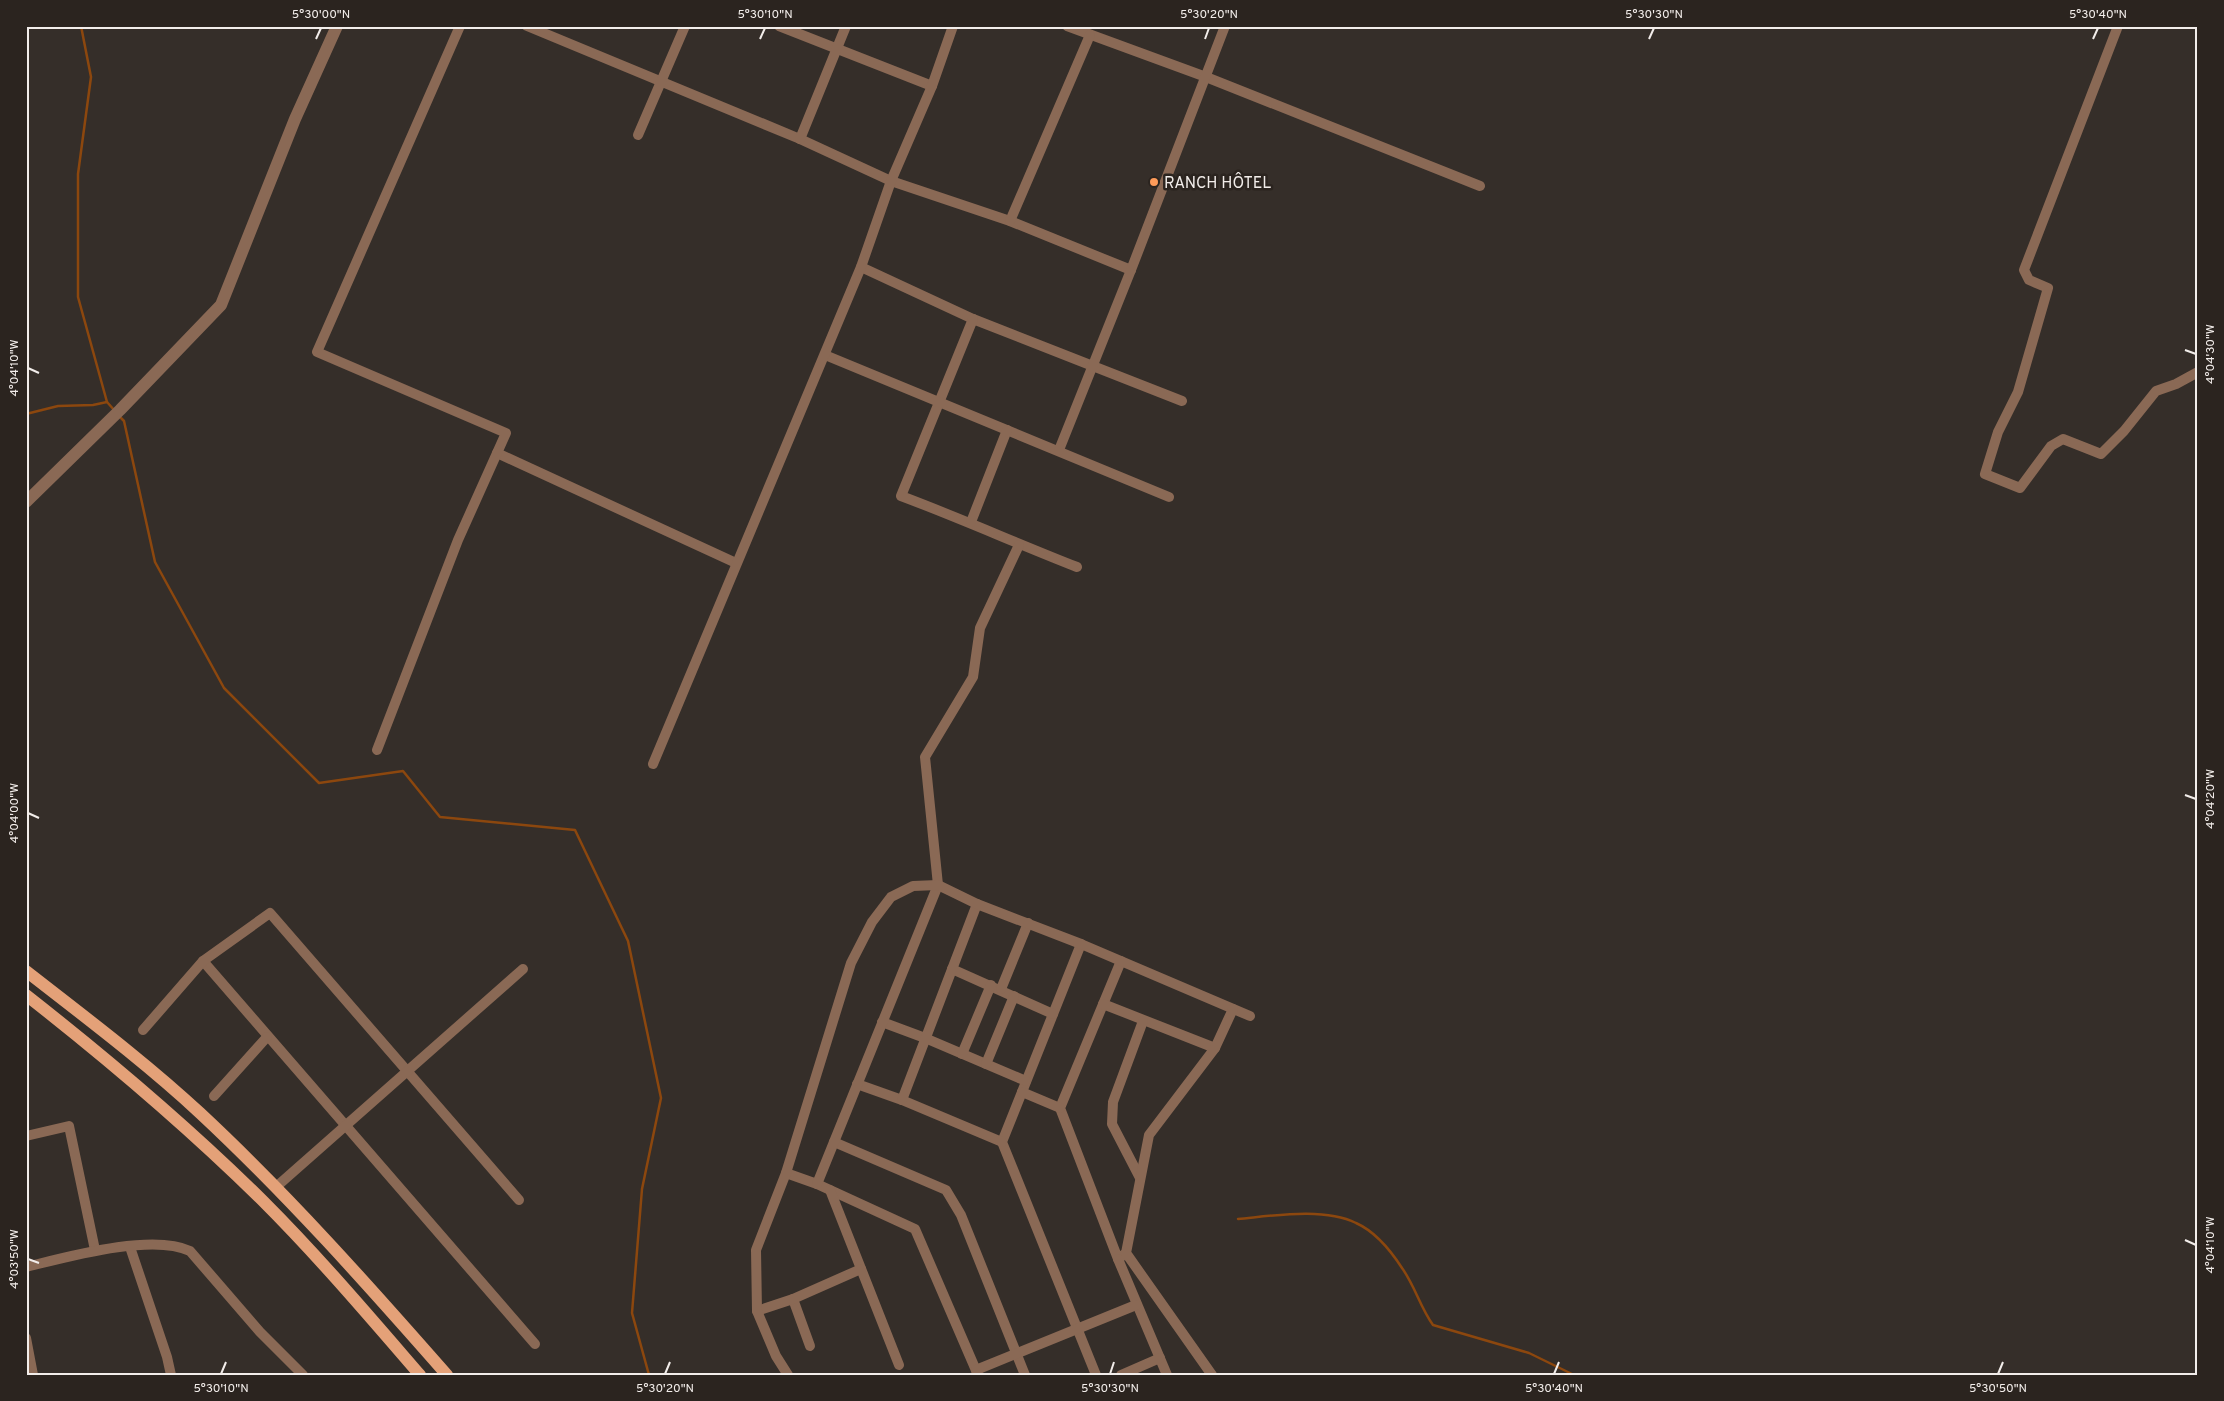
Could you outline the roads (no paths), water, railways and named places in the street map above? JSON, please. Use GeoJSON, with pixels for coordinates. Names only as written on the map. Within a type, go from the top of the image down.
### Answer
{"type":"FeatureCollection","features":[{"type":"Feature","properties":{"kind":"main road"},"geometry":{"type":"LineString","coordinates":[[26,971],[128,1050],[199,1112],[276,1187],[356,1271],[447,1375]]}},
{"type":"Feature","properties":{"kind":"main road"},"geometry":{"type":"LineString","coordinates":[[26,995],[152,1097],[262,1200],[303,1242],[420,1375]]}},
{"type":"Feature","properties":{"kind":"street"},"geometry":{"type":"LineString","coordinates":[[26,502],[117,414],[221,304],[295,119],[337,26]]}},
{"type":"Feature","properties":{"kind":"street"},"geometry":{"type":"LineString","coordinates":[[377,750],[458,540],[506,433],[317,352],[460,26]]}},
{"type":"Feature","properties":{"kind":"street"},"geometry":{"type":"LineString","coordinates":[[527,26],[800,139],[891,181],[1010,221],[1131,270]]}},
{"type":"Feature","properties":{"kind":"street"},"geometry":{"type":"LineString","coordinates":[[638,135],[685,26]]}},
{"type":"Feature","properties":{"kind":"street"},"geometry":{"type":"LineString","coordinates":[[779,26],[836,50],[932,86]]}},
{"type":"Feature","properties":{"kind":"street"},"geometry":{"type":"LineString","coordinates":[[800,139],[846,26]]}},
{"type":"Feature","properties":{"kind":"street"},"geometry":{"type":"LineString","coordinates":[[653,764],[861,267],[891,181],[932,86],[952,26]]}},
{"type":"Feature","properties":{"kind":"street"},"geometry":{"type":"LineString","coordinates":[[1067,26],[1206,77],[1480,186]]}},
{"type":"Feature","properties":{"kind":"street"},"geometry":{"type":"LineString","coordinates":[[1059,450],[1094,365],[1225,26]]}},
{"type":"Feature","properties":{"kind":"street"},"geometry":{"type":"LineString","coordinates":[[2118,26],[2024,270],[2029,280],[2048,288],[2018,392],[1998,432],[1985,474],[2020,488],[2051,446],[2063,439],[2101,454],[2124,431],[2156,391],[2176,384],[2198,372]]}},
{"type":"Feature","properties":{"kind":"street"},"geometry":{"type":"LineString","coordinates":[[1010,221],[1090,35]]}},
{"type":"Feature","properties":{"kind":"street"},"geometry":{"type":"LineString","coordinates":[[861,267],[973,319],[1182,401]]}},
{"type":"Feature","properties":{"kind":"street"},"geometry":{"type":"LineString","coordinates":[[973,319],[901,496],[970,522],[1019,545],[1077,567]]}},
{"type":"Feature","properties":{"kind":"street"},"geometry":{"type":"LineString","coordinates":[[825,355],[1169,497]]}},
{"type":"Feature","properties":{"kind":"street"},"geometry":{"type":"LineString","coordinates":[[970,522],[1007,430]]}},
{"type":"Feature","properties":{"kind":"street"},"geometry":{"type":"LineString","coordinates":[[498,453],[736,563]]}},
{"type":"Feature","properties":{"kind":"street"},"geometry":{"type":"LineString","coordinates":[[817,1184],[938,885],[925,757],[973,677],[980,628],[1019,545]]}},
{"type":"Feature","properties":{"kind":"street"},"geometry":{"type":"LineString","coordinates":[[788,1375],[776,1356],[757,1311],[756,1250],[786,1173],[851,963],[872,922],[892,897],[913,886],[938,885],[977,904],[1081,944],[1250,1016]]}},
{"type":"Feature","properties":{"kind":"street"},"geometry":{"type":"LineString","coordinates":[[902,1100],[977,904]]}},
{"type":"Feature","properties":{"kind":"street"},"geometry":{"type":"LineString","coordinates":[[143,1030],[203,961],[270,912],[519,1200]]}},
{"type":"Feature","properties":{"kind":"street"},"geometry":{"type":"LineString","coordinates":[[1001,989],[1028,923]]}},
{"type":"Feature","properties":{"kind":"street"},"geometry":{"type":"LineString","coordinates":[[1081,944],[1002,1142],[1096,1375]]}},
{"type":"Feature","properties":{"kind":"street"},"geometry":{"type":"LineString","coordinates":[[203,961],[535,1344]]}},
{"type":"Feature","properties":{"kind":"street"},"geometry":{"type":"LineString","coordinates":[[1060,1108],[1121,961]]}},
{"type":"Feature","properties":{"kind":"street"},"geometry":{"type":"LineString","coordinates":[[276,1187],[523,969]]}},
{"type":"Feature","properties":{"kind":"street"},"geometry":{"type":"LineString","coordinates":[[952,969],[1001,989],[1053,1014]]}},
{"type":"Feature","properties":{"kind":"street"},"geometry":{"type":"LineString","coordinates":[[962,1054],[991,985]]}},
{"type":"Feature","properties":{"kind":"street"},"geometry":{"type":"LineString","coordinates":[[986,1064],[1014,996]]}},
{"type":"Feature","properties":{"kind":"street"},"geometry":{"type":"LineString","coordinates":[[1103,1004],[1215,1048]]}},
{"type":"Feature","properties":{"kind":"street"},"geometry":{"type":"LineString","coordinates":[[1122,1256],[1149,1135],[1215,1048],[1233,1009]]}},
{"type":"Feature","properties":{"kind":"street"},"geometry":{"type":"LineString","coordinates":[[1140,1178],[1112,1124],[1113,1102],[1143,1021]]}},
{"type":"Feature","properties":{"kind":"street"},"geometry":{"type":"LineString","coordinates":[[882,1022],[926,1038],[1026,1081]]}},
{"type":"Feature","properties":{"kind":"street"},"geometry":{"type":"LineString","coordinates":[[214,1096],[267,1037]]}},
{"type":"Feature","properties":{"kind":"street"},"geometry":{"type":"LineString","coordinates":[[857,1084],[902,1100],[1002,1142]]}},
{"type":"Feature","properties":{"kind":"street"},"geometry":{"type":"LineString","coordinates":[[1022,1092],[1060,1108],[1122,1256],[1136,1306],[1167,1375]]}},
{"type":"Feature","properties":{"kind":"street"},"geometry":{"type":"LineString","coordinates":[[26,1136],[69,1126],[95,1250]]}},
{"type":"Feature","properties":{"kind":"street"},"geometry":{"type":"LineString","coordinates":[[834,1142],[946,1190],[961,1215],[1024,1375]]}},
{"type":"Feature","properties":{"kind":"street"},"geometry":{"type":"LineString","coordinates":[[786,1173],[817,1184],[916,1229],[977,1373],[1015,1354],[1136,1306]]}},
{"type":"Feature","properties":{"kind":"street"},"geometry":{"type":"LineString","coordinates":[[830,1190],[899,1365]]}},
{"type":"Feature","properties":{"kind":"street"},"geometry":{"type":"LineString","coordinates":[[26,1267],[95,1250],[164,1244],[178,1246],[190,1252],[260,1332],[304,1375]]}},
{"type":"Feature","properties":{"kind":"street"},"geometry":{"type":"LineString","coordinates":[[130,1247],[168,1357],[171,1375]]}},
{"type":"Feature","properties":{"kind":"street"},"geometry":{"type":"LineString","coordinates":[[1122,1256],[1212,1375]]}},
{"type":"Feature","properties":{"kind":"street"},"geometry":{"type":"LineString","coordinates":[[757,1311],[793,1299],[861,1269]]}},
{"type":"Feature","properties":{"kind":"street"},"geometry":{"type":"LineString","coordinates":[[793,1299],[810,1346]]}},
{"type":"Feature","properties":{"kind":"street"},"geometry":{"type":"LineString","coordinates":[[26,1338],[33,1375]]}},
{"type":"Feature","properties":{"kind":"street"},"geometry":{"type":"LineString","coordinates":[[1121,1375],[1160,1358]]}},
{"type":"Feature","properties":{"kind":"waterway"},"geometry":{"type":"LineString","coordinates":[[81,26],[91,77],[78,174],[78,297],[107,402],[115,411]]}},
{"type":"Feature","properties":{"kind":"waterway"},"geometry":{"type":"LineString","coordinates":[[26,414],[58,406],[93,405],[107,402]]}},
{"type":"Feature","properties":{"kind":"waterway"},"geometry":{"type":"LineString","coordinates":[[120,417],[124,421],[155,562],[224,688],[319,783],[403,771],[440,817],[575,830],[628,941],[661,1098],[642,1189],[632,1313],[649,1375]]}},
{"type":"Feature","properties":{"kind":"waterway"},"geometry":{"type":"LineString","coordinates":[[1238,1219],[1313,1214],[1329,1215],[1356,1223],[1376,1236],[1393,1255],[1407,1275],[1424,1311],[1433,1325],[1529,1353],[1574,1375]]}},
{"type":"Feature","properties":{"kind":"place","name":"RANCH HÔTEL"},"geometry":{"type":"Point","coordinates":[1154,182]}}]}
